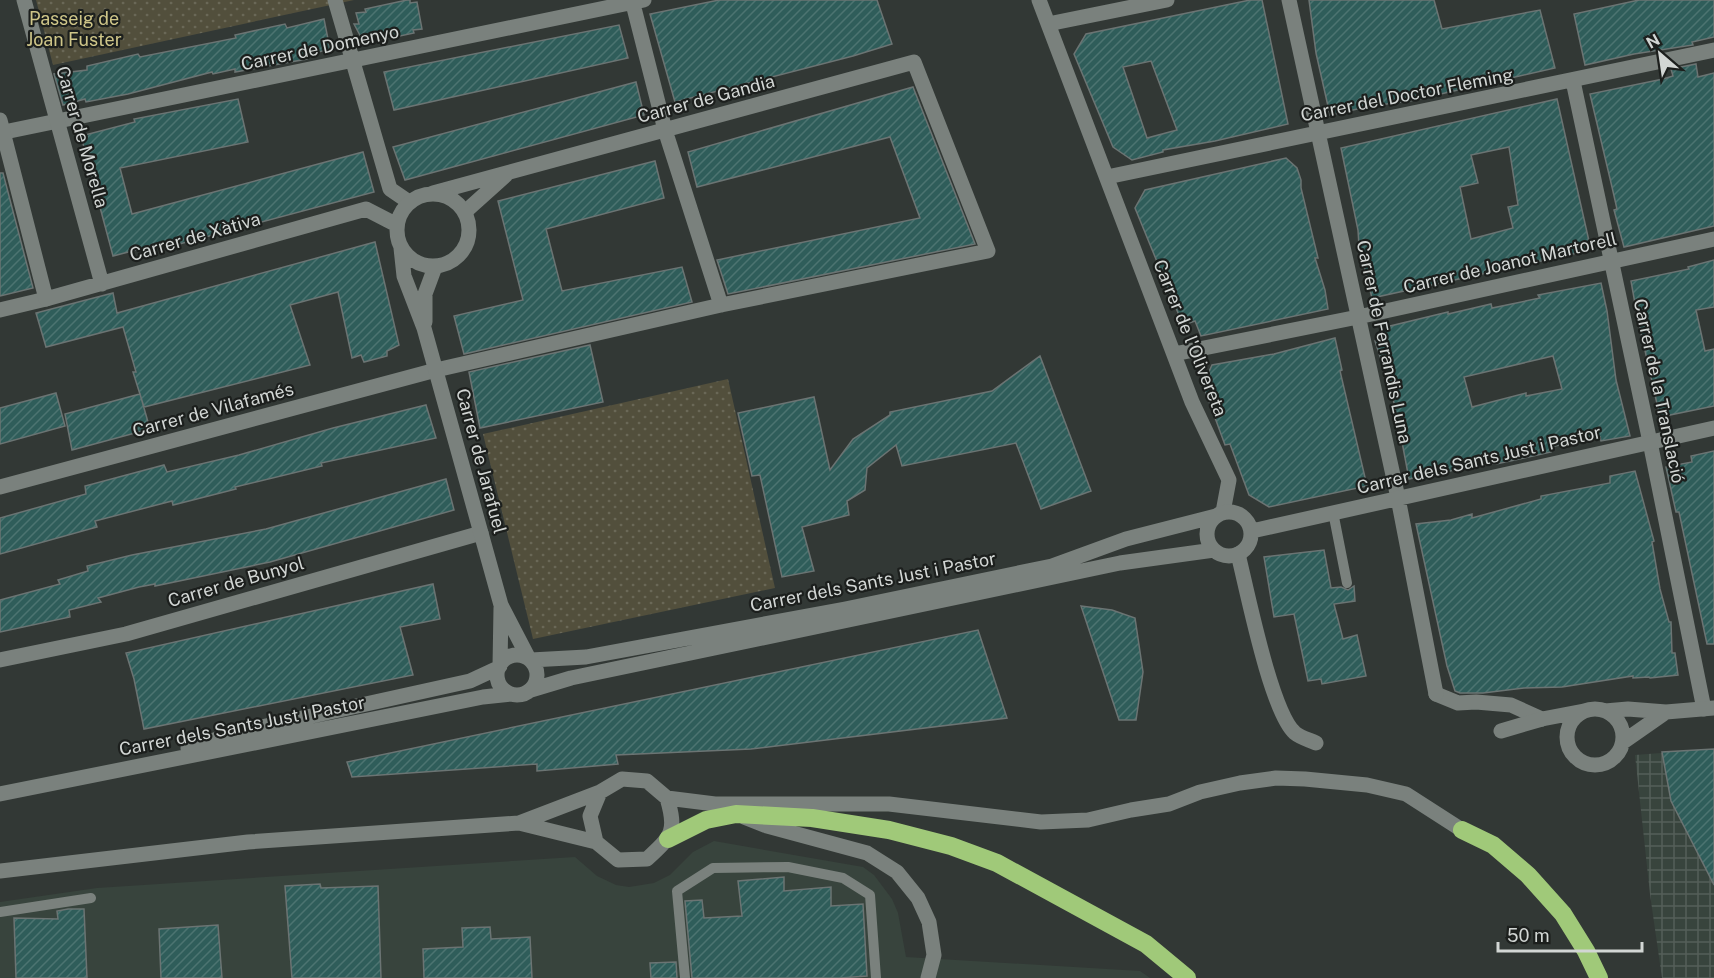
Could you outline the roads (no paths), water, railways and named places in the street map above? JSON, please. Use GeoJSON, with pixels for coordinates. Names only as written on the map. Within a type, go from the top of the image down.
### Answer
{"type":"FeatureCollection","features":[{"type":"Feature","properties":{"kind":"highway"},"geometry":{"type":"LineString","coordinates":[[668,839],[706,820],[736,814],[812,818],[889,830],[951,846],[997,863],[1146,944],[1186,978]]}},
{"type":"Feature","properties":{"kind":"highway"},"geometry":{"type":"LineString","coordinates":[[1462,831],[1493,845],[1528,875],[1563,914],[1586,951],[1599,978]]}},
{"type":"Feature","properties":{"kind":"street","name":"Carrer de Morella"},"geometry":{"type":"LineString","coordinates":[[24,0],[102,284]]}},
{"type":"Feature","properties":{"kind":"street"},"geometry":{"type":"LineString","coordinates":[[335,0],[390,189],[409,202]]}},
{"type":"Feature","properties":{"kind":"street","name":"Carrer de l'Olivereta"},"geometry":{"type":"LineString","coordinates":[[1039,0],[1192,402],[1229,480],[1219,514]]}},
{"type":"Feature","properties":{"kind":"street"},"geometry":{"type":"LineString","coordinates":[[1048,24],[1167,0]]}},
{"type":"Feature","properties":{"kind":"street","name":"Carrer de Ferrandis Luna"},"geometry":{"type":"LineString","coordinates":[[1289,0],[1398,498],[1436,694],[1458,703],[1510,705],[1542,719]]}},
{"type":"Feature","properties":{"kind":"street","name":"Carrer de Domenyo"},"geometry":{"type":"LineString","coordinates":[[1,128],[57,121],[636,1]]}},
{"type":"Feature","properties":{"kind":"street"},"geometry":{"type":"LineString","coordinates":[[636,1],[665,130],[721,305]]}},
{"type":"Feature","properties":{"kind":"street","name":"Carrer del Doctor Fleming"},"geometry":{"type":"LineString","coordinates":[[1107,177],[1714,50]]}},
{"type":"Feature","properties":{"kind":"street","name":"Carrer de Gandia"},"geometry":{"type":"LineString","coordinates":[[433,193],[914,62],[988,250]]}},
{"type":"Feature","properties":{"kind":"street","name":"Carrer de la Translació"},"geometry":{"type":"LineString","coordinates":[[1573,81],[1709,709]]}},
{"type":"Feature","properties":{"kind":"street"},"geometry":{"type":"LineString","coordinates":[[1,128],[46,299]]}},
{"type":"Feature","properties":{"kind":"street","name":"Carrer de Gandia"},"geometry":{"type":"LineString","coordinates":[[466,211],[509,172]]}},
{"type":"Feature","properties":{"kind":"street"},"geometry":{"type":"LineString","coordinates":[[433,193],[452,198],[466,211],[471,236],[459,258],[435,267],[415,262],[401,248],[397,225],[400,213],[409,202],[433,193]]}},
{"type":"Feature","properties":{"kind":"street","name":"Carrer de Xàtiva"},"geometry":{"type":"LineString","coordinates":[[0,310],[102,284],[366,209],[397,225]]}},
{"type":"Feature","properties":{"kind":"street","name":"Carrer de Joanot Martorell"},"geometry":{"type":"LineString","coordinates":[[1174,354],[1714,239]]}},
{"type":"Feature","properties":{"kind":"street","name":"Carrer de Jarafuel"},"geometry":{"type":"LineString","coordinates":[[401,248],[404,276],[424,328],[501,605],[530,659]]}},
{"type":"Feature","properties":{"kind":"street","name":"Carrer de Vilafamés"},"geometry":{"type":"LineString","coordinates":[[0,488],[436,370],[721,305],[988,250]]}},
{"type":"Feature","properties":{"kind":"street","name":"Carrer de Jarafuel"},"geometry":{"type":"LineString","coordinates":[[424,328],[425,294],[435,267]]}},
{"type":"Feature","properties":{"kind":"street","name":"Carrer dels Sants Just i Pastor"},"geometry":{"type":"LineString","coordinates":[[1252,531],[1714,428]]}},
{"type":"Feature","properties":{"kind":"street"},"geometry":{"type":"LineString","coordinates":[[1238,513],[1249,523],[1252,531],[1249,545],[1238,554],[1226,556],[1214,550],[1207,533],[1211,521],[1219,514],[1238,513]]}},
{"type":"Feature","properties":{"kind":"street","name":"Carrer dels Sants Just i Pastor"},"geometry":{"type":"LineString","coordinates":[[530,659],[586,657],[845,609],[1052,566],[1126,538],[1219,514]]}},
{"type":"Feature","properties":{"kind":"street","name":"Carrer de Bunyol"},"geometry":{"type":"LineString","coordinates":[[0,660],[126,634],[481,533]]}},
{"type":"Feature","properties":{"kind":"street","name":"Carrer dels Sants Just i Pastor"},"geometry":{"type":"LineString","coordinates":[[531,690],[571,678],[1120,563],[1214,550]]}},
{"type":"Feature","properties":{"kind":"street"},"geometry":{"type":"LineString","coordinates":[[1238,554],[1267,670],[1280,709],[1295,733],[1316,743]]}},
{"type":"Feature","properties":{"kind":"street","name":"Carrer de Jarafuel"},"geometry":{"type":"LineString","coordinates":[[499,667],[501,605]]}},
{"type":"Feature","properties":{"kind":"street"},"geometry":{"type":"LineString","coordinates":[[510,656],[523,656],[530,659],[535,665],[537,679],[531,690],[521,695],[511,694],[501,686],[497,674],[499,667],[510,656]]}},
{"type":"Feature","properties":{"kind":"street","name":"Carrer dels Sants Just i Pastor"},"geometry":{"type":"LineString","coordinates":[[102,773],[243,731],[470,681],[499,667]]}},
{"type":"Feature","properties":{"kind":"street","name":"Carrer dels Sants Just i Pastor"},"geometry":{"type":"LineString","coordinates":[[102,773],[511,694]]}},
{"type":"Feature","properties":{"kind":"street"},"geometry":{"type":"LineString","coordinates":[[1501,731],[1542,719],[1587,710],[1628,709],[1666,712],[1709,709]]}},
{"type":"Feature","properties":{"kind":"street"},"geometry":{"type":"LineString","coordinates":[[1587,710],[1579,714],[1569,729],[1569,746],[1579,760],[1594,765],[1603,764],[1616,756],[1623,742],[1666,712]]}},
{"type":"Feature","properties":{"kind":"street"},"geometry":{"type":"LineString","coordinates":[[1605,711],[1612,714],[1622,727],[1623,742]]}},
{"type":"Feature","properties":{"kind":"street"},"geometry":{"type":"LineString","coordinates":[[0,795],[102,773]]}},
{"type":"Feature","properties":{"kind":"street"},"geometry":{"type":"LineString","coordinates":[[667,798],[715,804],[889,804],[1041,822],[1088,820],[1169,804],[1220,787],[1276,778],[1333,780],[1406,794],[1462,831]]}},
{"type":"Feature","properties":{"kind":"street"},"geometry":{"type":"LineString","coordinates":[[0,871],[248,842],[519,823],[600,792],[622,779],[647,781],[667,798],[673,818],[668,839],[647,859],[618,860],[596,842],[519,823]]}},
{"type":"Feature","properties":{"kind":"street"},"geometry":{"type":"LineString","coordinates":[[596,842],[590,816],[600,792]]}},
{"type":"Feature","properties":{"kind":"street"},"geometry":{"type":"LineString","coordinates":[[736,814],[767,826],[867,853],[897,872],[918,898],[929,922],[934,955],[928,978]]}},
{"type":"Feature","properties":{"kind":"lane"},"geometry":{"type":"LineString","coordinates":[[1333,512],[1347,583]]}},
{"type":"Feature","properties":{"kind":"lane"},"geometry":{"type":"LineString","coordinates":[[685,978],[677,891],[713,868],[788,867],[843,878],[870,895],[876,978]]}},
{"type":"Feature","properties":{"kind":"lane"},"geometry":{"type":"LineString","coordinates":[[0,912],[91,898]]}},
{"type":"Feature","properties":{"kind":"park label","name":"Passeig de Joan Fuster"},"geometry":{"type":"Point","coordinates":[74,29]}}]}
